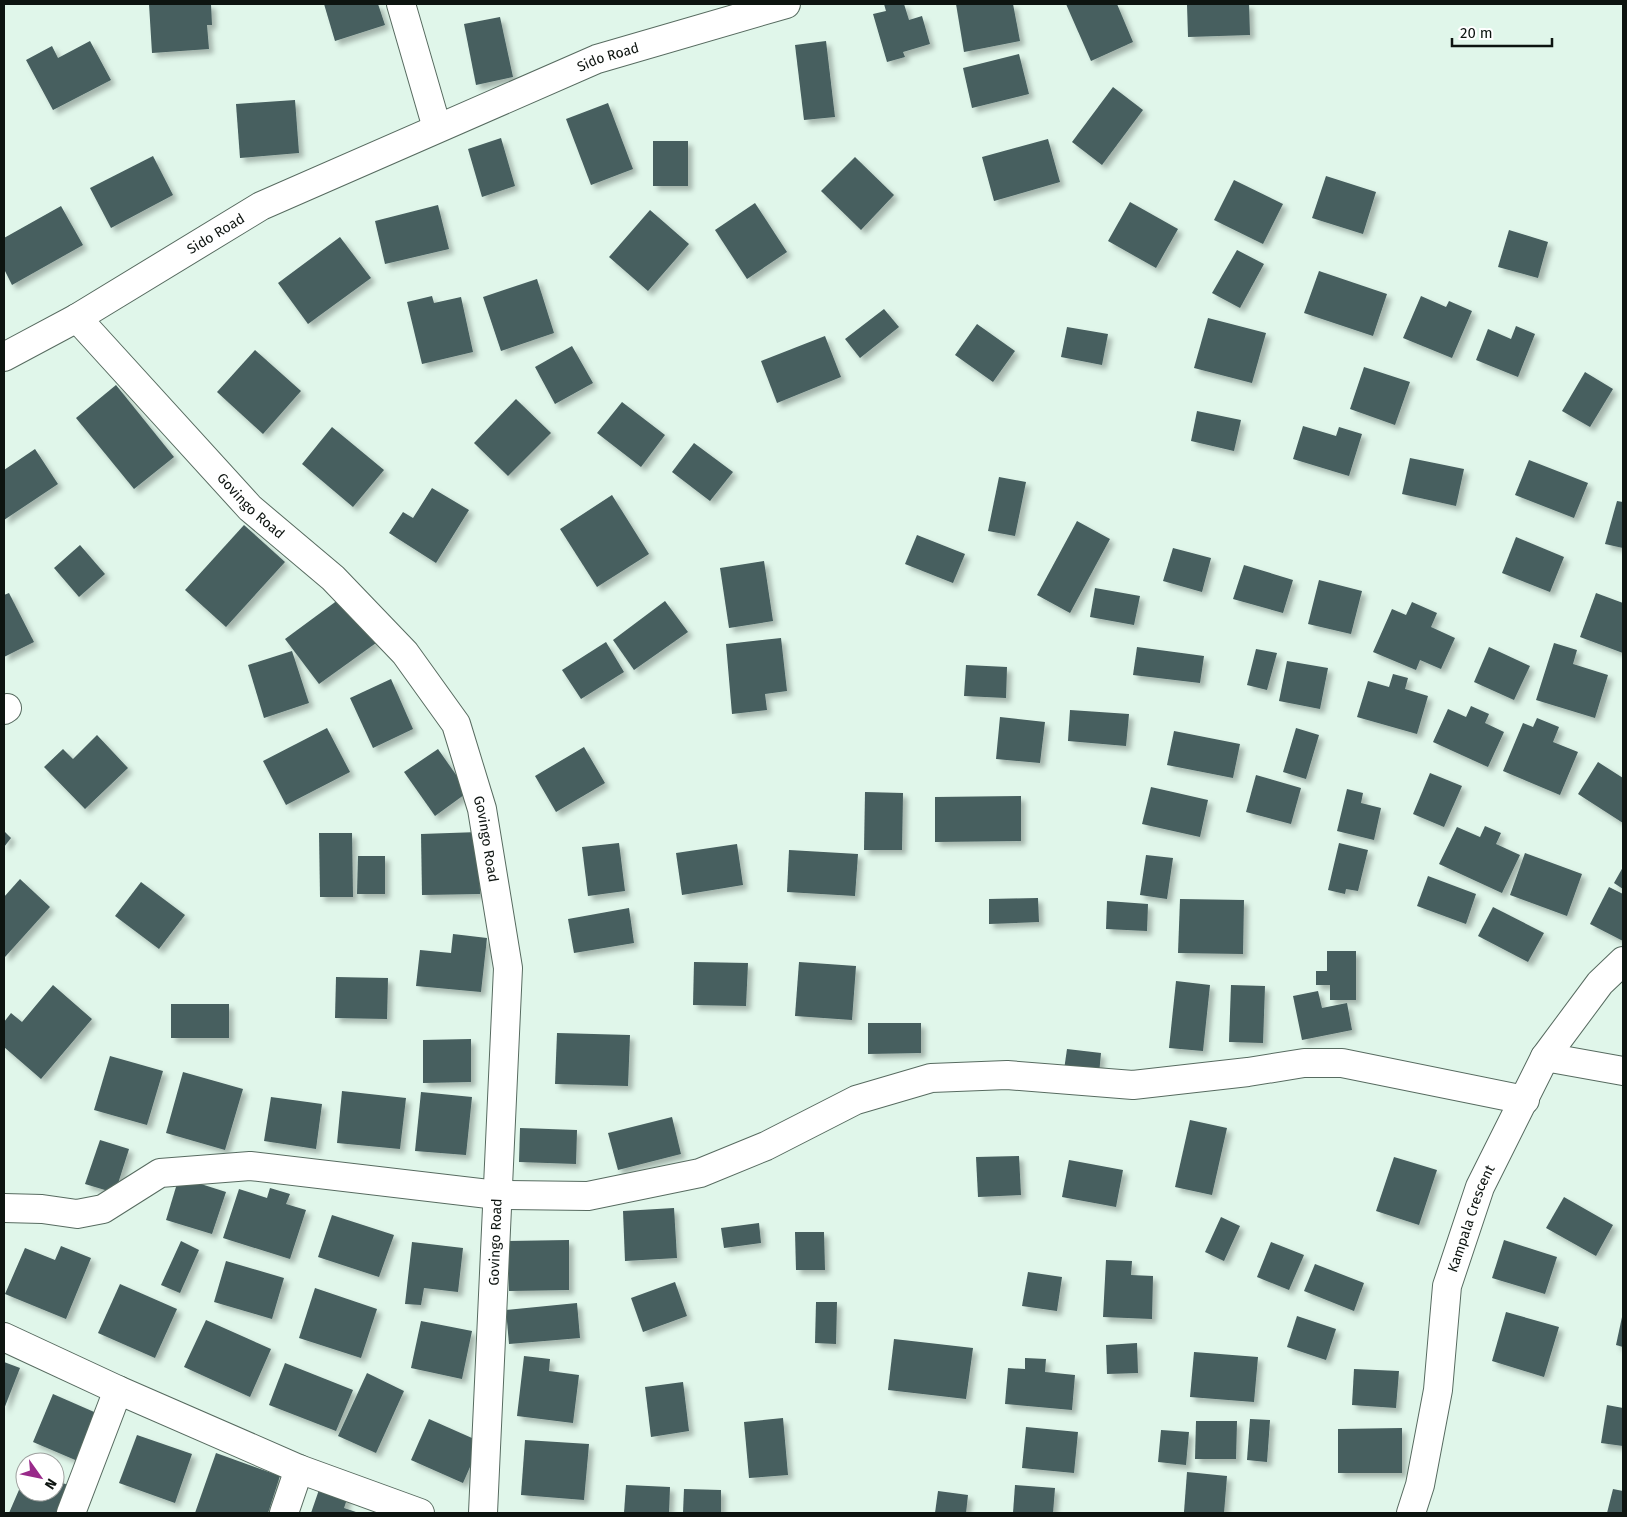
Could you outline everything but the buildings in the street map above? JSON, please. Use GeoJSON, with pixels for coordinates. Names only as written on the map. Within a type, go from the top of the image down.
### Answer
{"type":"FeatureCollection","features":[{"type":"Feature","properties":{"kind":"street"},"geometry":{"type":"LineString","coordinates":[[401,4],[438,128]]}},
{"type":"Feature","properties":{"kind":"street","name":"Sido Road"},"geometry":{"type":"LineString","coordinates":[[4,357],[77,318],[261,206],[597,59],[786,4]]}},
{"type":"Feature","properties":{"kind":"street","name":"Govingo Road"},"geometry":{"type":"LineString","coordinates":[[77,318],[250,508],[333,578],[405,653],[456,724],[482,809],[508,968],[483,1513]]}},
{"type":"Feature","properties":{"kind":"street","name":"Kampala Crescent"},"geometry":{"type":"LineString","coordinates":[[1410,1513],[1420,1485],[1438,1390],[1447,1286],[1480,1187],[1545,1057],[1600,983],[1623,961]]}},
{"type":"Feature","properties":{"kind":"street"},"geometry":{"type":"LineString","coordinates":[[1545,1057],[1623,1071]]}},
{"type":"Feature","properties":{"kind":"street"},"geometry":{"type":"LineString","coordinates":[[4,1208],[42,1209],[77,1214],[103,1209],[160,1173],[250,1166],[497,1195],[588,1196],[700,1173],[766,1146],[856,1100],[931,1078],[1007,1075],[1134,1085],[1248,1072],[1304,1063],[1342,1063],[1525,1100]]}},
{"type":"Feature","properties":{"kind":"street"},"geometry":{"type":"LineString","coordinates":[[4,1337],[118,1390],[299,1469],[420,1513]]}},
{"type":"Feature","properties":{"kind":"street"},"geometry":{"type":"LineString","coordinates":[[71,1513],[118,1390]]}},
{"type":"Feature","properties":{"kind":"street"},"geometry":{"type":"LineString","coordinates":[[284,1513],[299,1469]]}}]}
